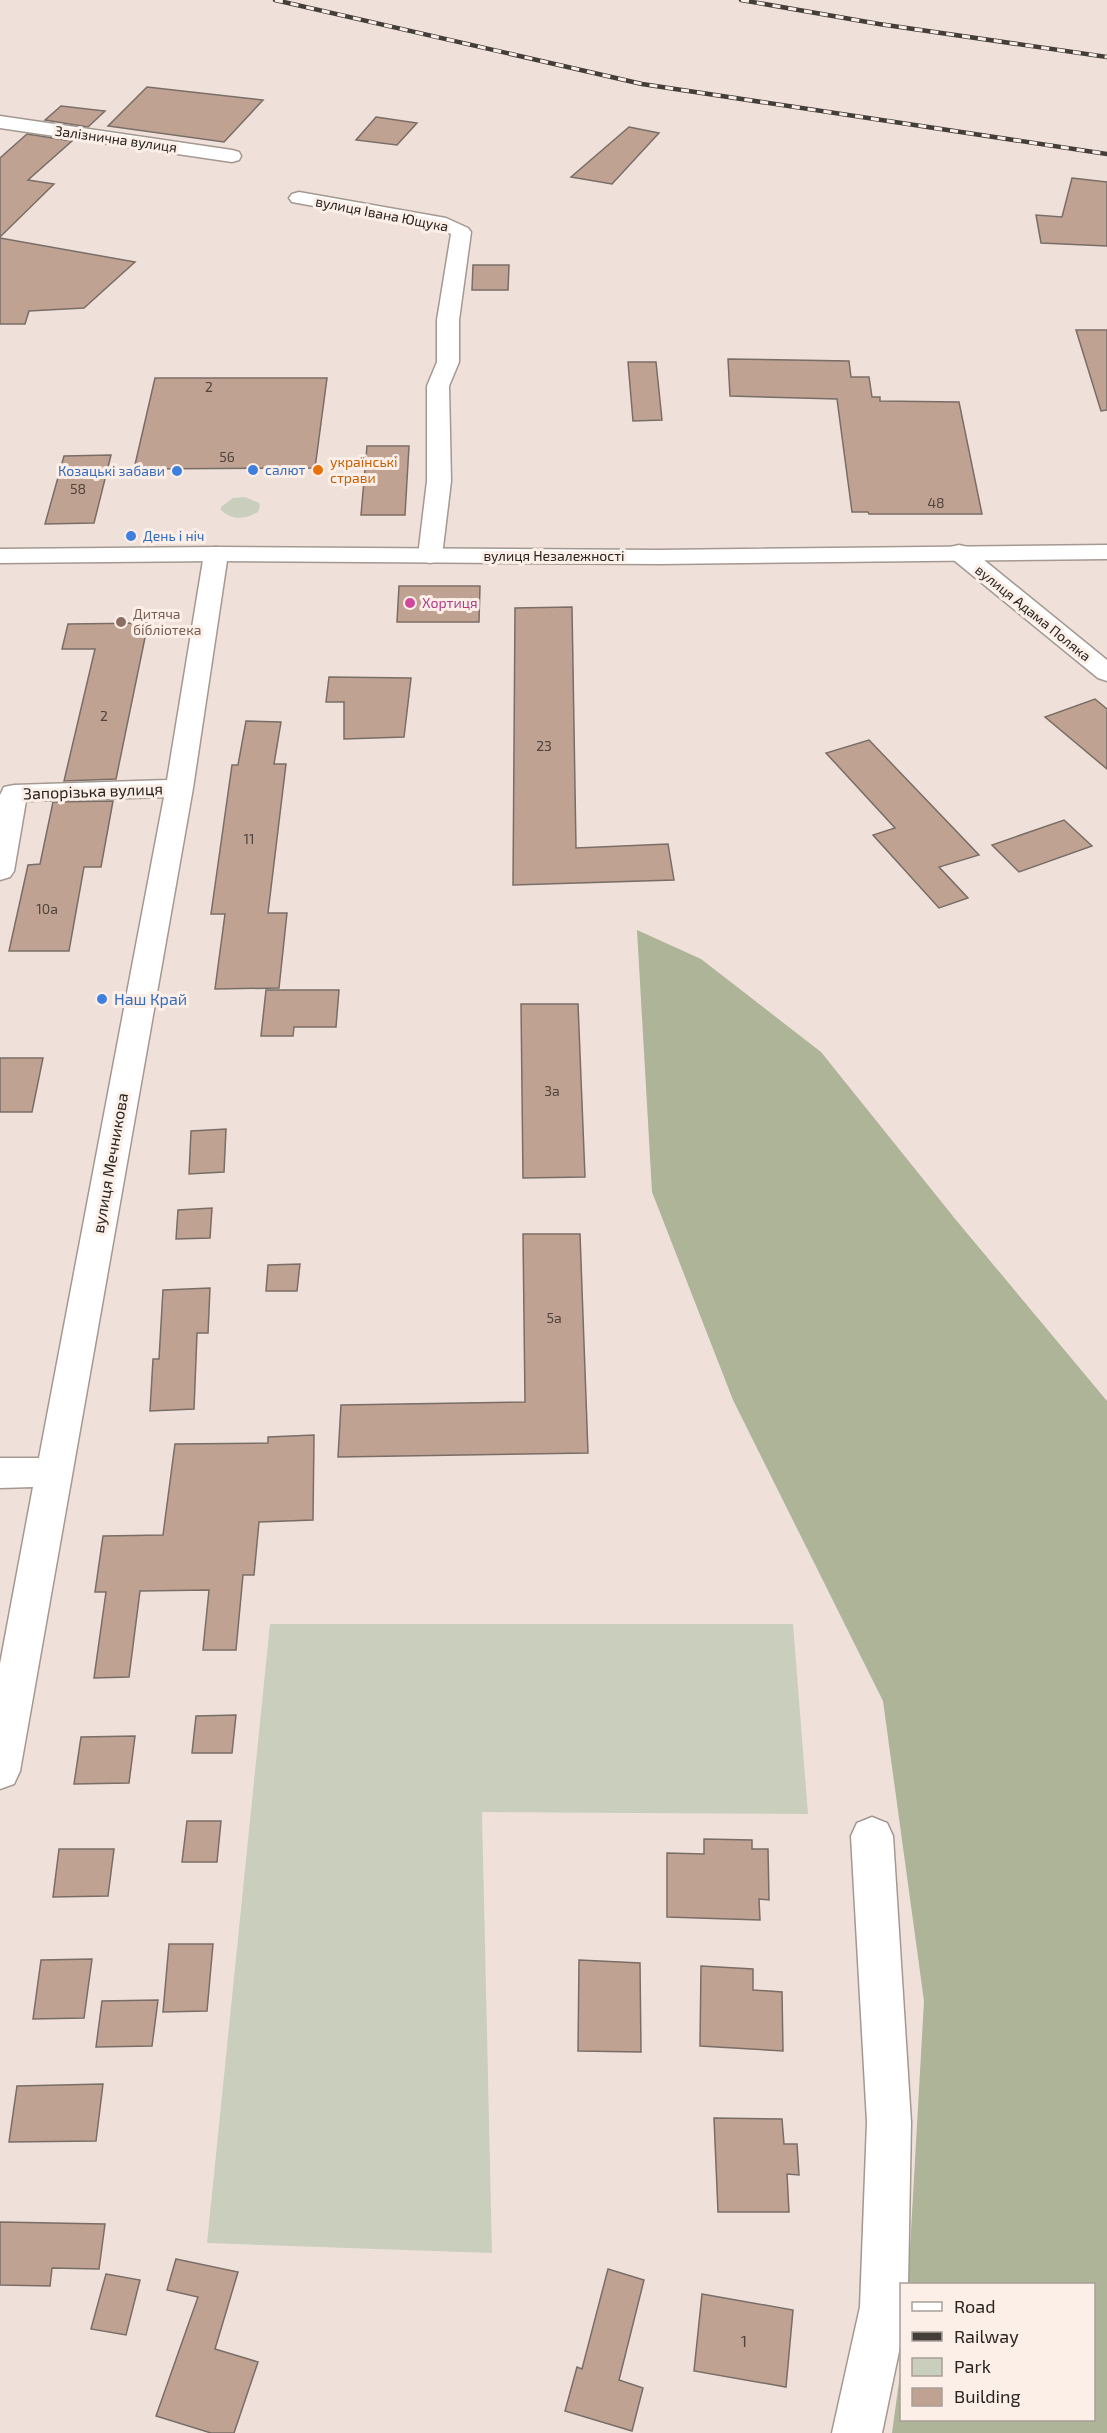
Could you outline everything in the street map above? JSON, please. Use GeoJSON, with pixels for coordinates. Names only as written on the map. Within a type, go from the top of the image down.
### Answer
{"type":"FeatureCollection","features":[{"type":"Feature","properties":{"kind":"street","name":"Залізнична вулиця"},"geometry":{"type":"LineString","coordinates":[[0,122],[232,156]]}},
{"type":"Feature","properties":{"kind":"street","name":"вулиця Івана Ющука"},"geometry":{"type":"LineString","coordinates":[[299,198],[446,224],[461,232],[448,320],[448,362],[438,386],[439,481],[430,556]]}},
{"type":"Feature","properties":{"kind":"street","name":"вулиця Адама Поляка"},"geometry":{"type":"LineString","coordinates":[[960,552],[1107,673]]}},
{"type":"Feature","properties":{"kind":"street","name":"вулиця Незалежності"},"geometry":{"type":"LineString","coordinates":[[0,556],[216,554],[659,557],[1107,552]]}},
{"type":"Feature","properties":{"kind":"street","name":"вулиця Мечникова"},"geometry":{"type":"LineString","coordinates":[[0,1771],[179,788],[216,554]]}},
{"type":"Feature","properties":{"kind":"street","name":"Запорізька вулиця"},"geometry":{"type":"LineString","coordinates":[[0,871],[14,793],[179,788]]}},
{"type":"Feature","properties":{"kind":"street"},"geometry":{"type":"LineString","coordinates":[[0,1473],[55,1472]]}},
{"type":"Feature","properties":{"kind":"street"},"geometry":{"type":"LineString","coordinates":[[857,2433],[884,2307],[889,2122],[872,1836]]}},
{"type":"Feature","properties":{"kind":"green space"},"geometry":{"type":"Polygon","coordinates":[[[245,497],[259,503],[258,512],[239,518],[225,514],[221,510],[221,507],[233,498],[245,497]]]}},
{"type":"Feature","properties":{"kind":"green space"},"geometry":{"type":"Polygon","coordinates":[[[637,930],[701,959],[821,1052],[956,1220],[1107,1401],[1107,2433],[892,2433],[900,2374],[900,2421],[1095,2421],[1095,2283],[908,2283],[924,2001],[883,1701],[733,1400],[652,1192],[637,930]]]}},
{"type":"Feature","properties":{"kind":"green space"},"geometry":{"type":"Polygon","coordinates":[[[270,1624],[793,1624],[808,1814],[482,1812],[492,2253],[207,2243],[270,1624]]]}},
{"type":"Feature","properties":{"kind":"building"},"geometry":{"type":"Polygon","coordinates":[[[147,87],[263,100],[224,142],[108,126],[147,87]]]}},
{"type":"Feature","properties":{"kind":"building"},"geometry":{"type":"Polygon","coordinates":[[[61,106],[105,111],[88,127],[45,120],[61,106]]]}},
{"type":"Feature","properties":{"kind":"building"},"geometry":{"type":"Polygon","coordinates":[[[376,117],[417,123],[397,145],[356,140],[376,117]]]}},
{"type":"Feature","properties":{"kind":"building"},"geometry":{"type":"Polygon","coordinates":[[[629,127],[659,133],[612,184],[571,177],[629,127]]]}},
{"type":"Feature","properties":{"kind":"building"},"geometry":{"type":"Polygon","coordinates":[[[27,134],[72,141],[28,180],[54,184],[0,237],[0,158],[27,134]]]}},
{"type":"Feature","properties":{"kind":"building"},"geometry":{"type":"Polygon","coordinates":[[[1072,178],[1107,182],[1107,246],[1041,243],[1036,215],[1062,217],[1072,178]]]}},
{"type":"Feature","properties":{"kind":"building"},"geometry":{"type":"Polygon","coordinates":[[[0,238],[135,262],[84,308],[29,311],[25,324],[0,324],[0,238]]]}},
{"type":"Feature","properties":{"kind":"building"},"geometry":{"type":"Polygon","coordinates":[[[473,265],[509,265],[508,290],[472,290],[473,265]]]}},
{"type":"Feature","properties":{"kind":"building"},"geometry":{"type":"Polygon","coordinates":[[[1076,330],[1107,330],[1107,410],[1101,411],[1076,330]]]}},
{"type":"Feature","properties":{"kind":"building"},"geometry":{"type":"Polygon","coordinates":[[[728,359],[849,361],[851,377],[869,377],[872,397],[880,397],[880,401],[959,402],[982,514],[852,512],[837,399],[730,396],[728,359]]]}},
{"type":"Feature","properties":{"kind":"building"},"geometry":{"type":"Polygon","coordinates":[[[628,362],[656,362],[662,420],[633,421],[628,362]]]}},
{"type":"Feature","properties":{"kind":"building"},"geometry":{"type":"Polygon","coordinates":[[[155,378],[327,378],[315,468],[134,469],[155,378]]]}},
{"type":"Feature","properties":{"kind":"building"},"geometry":{"type":"Polygon","coordinates":[[[367,446],[409,446],[405,515],[361,515],[367,446]]]}},
{"type":"Feature","properties":{"kind":"building"},"geometry":{"type":"Polygon","coordinates":[[[111,455],[94,523],[45,524],[64,456],[111,455]]]}},
{"type":"Feature","properties":{"kind":"building"},"geometry":{"type":"Polygon","coordinates":[[[399,586],[480,586],[479,622],[397,622],[399,586]]]}},
{"type":"Feature","properties":{"kind":"building"},"geometry":{"type":"Polygon","coordinates":[[[572,607],[576,848],[668,844],[674,880],[513,885],[515,608],[572,607]]]}},
{"type":"Feature","properties":{"kind":"building"},"geometry":{"type":"Polygon","coordinates":[[[148,623],[116,779],[64,781],[95,649],[62,649],[68,624],[148,623]]]}},
{"type":"Feature","properties":{"kind":"building"},"geometry":{"type":"Polygon","coordinates":[[[329,677],[411,678],[404,737],[344,739],[344,702],[326,702],[329,677]]]}},
{"type":"Feature","properties":{"kind":"building"},"geometry":{"type":"Polygon","coordinates":[[[1095,699],[1107,709],[1107,769],[1045,717],[1095,699]]]}},
{"type":"Feature","properties":{"kind":"building"},"geometry":{"type":"Polygon","coordinates":[[[246,721],[281,722],[274,764],[286,764],[268,913],[287,913],[279,988],[215,989],[225,914],[211,914],[232,765],[238,765],[246,721]]]}},
{"type":"Feature","properties":{"kind":"building"},"geometry":{"type":"Polygon","coordinates":[[[869,740],[979,855],[939,867],[968,898],[939,908],[873,835],[895,828],[826,753],[869,740]]]}},
{"type":"Feature","properties":{"kind":"building"},"geometry":{"type":"Polygon","coordinates":[[[113,801],[101,867],[84,867],[69,951],[9,951],[28,865],[40,864],[53,802],[113,801]]]}},
{"type":"Feature","properties":{"kind":"building"},"geometry":{"type":"Polygon","coordinates":[[[1064,820],[1092,846],[1019,872],[992,845],[1064,820]]]}},
{"type":"Feature","properties":{"kind":"building"},"geometry":{"type":"Polygon","coordinates":[[[266,990],[339,990],[336,1027],[294,1027],[293,1036],[261,1036],[266,990]]]}},
{"type":"Feature","properties":{"kind":"building"},"geometry":{"type":"Polygon","coordinates":[[[521,1004],[578,1004],[585,1177],[523,1178],[521,1004]]]}},
{"type":"Feature","properties":{"kind":"building"},"geometry":{"type":"Polygon","coordinates":[[[0,1058],[43,1058],[32,1112],[0,1112],[0,1058]]]}},
{"type":"Feature","properties":{"kind":"building"},"geometry":{"type":"Polygon","coordinates":[[[226,1129],[224,1172],[189,1174],[191,1131],[226,1129]]]}},
{"type":"Feature","properties":{"kind":"building"},"geometry":{"type":"Polygon","coordinates":[[[212,1208],[210,1238],[176,1239],[178,1210],[212,1208]]]}},
{"type":"Feature","properties":{"kind":"building"},"geometry":{"type":"Polygon","coordinates":[[[523,1234],[580,1234],[588,1453],[338,1457],[341,1405],[525,1402],[523,1234]]]}},
{"type":"Feature","properties":{"kind":"building"},"geometry":{"type":"Polygon","coordinates":[[[300,1264],[297,1291],[266,1291],[268,1265],[300,1264]]]}},
{"type":"Feature","properties":{"kind":"building"},"geometry":{"type":"Polygon","coordinates":[[[210,1288],[208,1333],[197,1333],[194,1409],[150,1411],[153,1359],[159,1359],[163,1290],[210,1288]]]}},
{"type":"Feature","properties":{"kind":"building"},"geometry":{"type":"Polygon","coordinates":[[[314,1435],[313,1520],[259,1522],[254,1575],[243,1575],[236,1650],[203,1650],[209,1590],[140,1591],[129,1677],[94,1678],[106,1592],[95,1592],[103,1536],[163,1535],[175,1444],[268,1443],[268,1437],[314,1435]]]}},
{"type":"Feature","properties":{"kind":"building"},"geometry":{"type":"Polygon","coordinates":[[[236,1715],[232,1753],[192,1753],[196,1716],[236,1715]]]}},
{"type":"Feature","properties":{"kind":"building"},"geometry":{"type":"Polygon","coordinates":[[[135,1736],[129,1783],[74,1784],[81,1737],[135,1736]]]}},
{"type":"Feature","properties":{"kind":"building"},"geometry":{"type":"Polygon","coordinates":[[[187,1821],[221,1821],[217,1862],[182,1862],[187,1821]]]}},
{"type":"Feature","properties":{"kind":"building"},"geometry":{"type":"Polygon","coordinates":[[[704,1839],[752,1840],[752,1849],[768,1849],[769,1900],[759,1899],[760,1920],[667,1917],[667,1853],[704,1854],[704,1839]]]}},
{"type":"Feature","properties":{"kind":"building"},"geometry":{"type":"Polygon","coordinates":[[[59,1849],[114,1849],[108,1896],[53,1897],[59,1849]]]}},
{"type":"Feature","properties":{"kind":"building"},"geometry":{"type":"Polygon","coordinates":[[[169,1944],[213,1944],[207,2011],[163,2012],[169,1944]]]}},
{"type":"Feature","properties":{"kind":"building"},"geometry":{"type":"Polygon","coordinates":[[[92,1959],[84,2018],[33,2019],[41,1960],[92,1959]]]}},
{"type":"Feature","properties":{"kind":"building"},"geometry":{"type":"Polygon","coordinates":[[[579,1960],[640,1963],[641,2052],[578,2051],[579,1960]]]}},
{"type":"Feature","properties":{"kind":"building"},"geometry":{"type":"Polygon","coordinates":[[[701,1966],[753,1969],[753,1990],[782,1992],[783,2051],[700,2046],[701,1966]]]}},
{"type":"Feature","properties":{"kind":"building"},"geometry":{"type":"Polygon","coordinates":[[[158,2000],[152,2046],[96,2047],[102,2001],[158,2000]]]}},
{"type":"Feature","properties":{"kind":"building"},"geometry":{"type":"Polygon","coordinates":[[[103,2084],[96,2141],[9,2142],[17,2086],[103,2084]]]}},
{"type":"Feature","properties":{"kind":"building"},"geometry":{"type":"Polygon","coordinates":[[[714,2118],[782,2119],[784,2144],[797,2144],[799,2175],[787,2174],[789,2212],[718,2212],[714,2118]]]}},
{"type":"Feature","properties":{"kind":"building"},"geometry":{"type":"Polygon","coordinates":[[[0,2222],[105,2224],[99,2269],[52,2268],[50,2286],[0,2285],[0,2222]]]}},
{"type":"Feature","properties":{"kind":"building"},"geometry":{"type":"Polygon","coordinates":[[[176,2259],[238,2272],[215,2349],[258,2362],[234,2433],[211,2433],[156,2416],[198,2297],[167,2290],[176,2259]]]}},
{"type":"Feature","properties":{"kind":"building"},"geometry":{"type":"Polygon","coordinates":[[[608,2269],[644,2280],[619,2380],[643,2388],[632,2431],[565,2411],[577,2367],[582,2369],[608,2269]]]}},
{"type":"Feature","properties":{"kind":"building"},"geometry":{"type":"Polygon","coordinates":[[[106,2274],[140,2280],[126,2335],[91,2329],[106,2274]]]}},
{"type":"Feature","properties":{"kind":"building"},"geometry":{"type":"Polygon","coordinates":[[[702,2294],[793,2310],[786,2387],[694,2371],[702,2294]]]}},
{"type":"Feature","properties":{"kind":"railway"},"geometry":{"type":"LineString","coordinates":[[275,0],[642,84],[1107,154]]}},
{"type":"Feature","properties":{"kind":"railway"},"geometry":{"type":"LineString","coordinates":[[741,0],[879,24],[1107,57]]}},
{"type":"Feature","properties":{"kind":"place","name":"салют"},"geometry":{"type":"Point","coordinates":[253,470]}},
{"type":"Feature","properties":{"kind":"place","name":"українські страви"},"geometry":{"type":"Point","coordinates":[318,470]}},
{"type":"Feature","properties":{"kind":"place","name":"Козацькі забави"},"geometry":{"type":"Point","coordinates":[177,471]}},
{"type":"Feature","properties":{"kind":"place","name":"День і ніч"},"geometry":{"type":"Point","coordinates":[131,536]}},
{"type":"Feature","properties":{"kind":"place","name":"Хортиця"},"geometry":{"type":"Point","coordinates":[410,603]}},
{"type":"Feature","properties":{"kind":"place","name":"Дитяча бібліотека"},"geometry":{"type":"Point","coordinates":[121,622]}},
{"type":"Feature","properties":{"kind":"place","name":"Наш Край"},"geometry":{"type":"Point","coordinates":[102,999]}}]}
